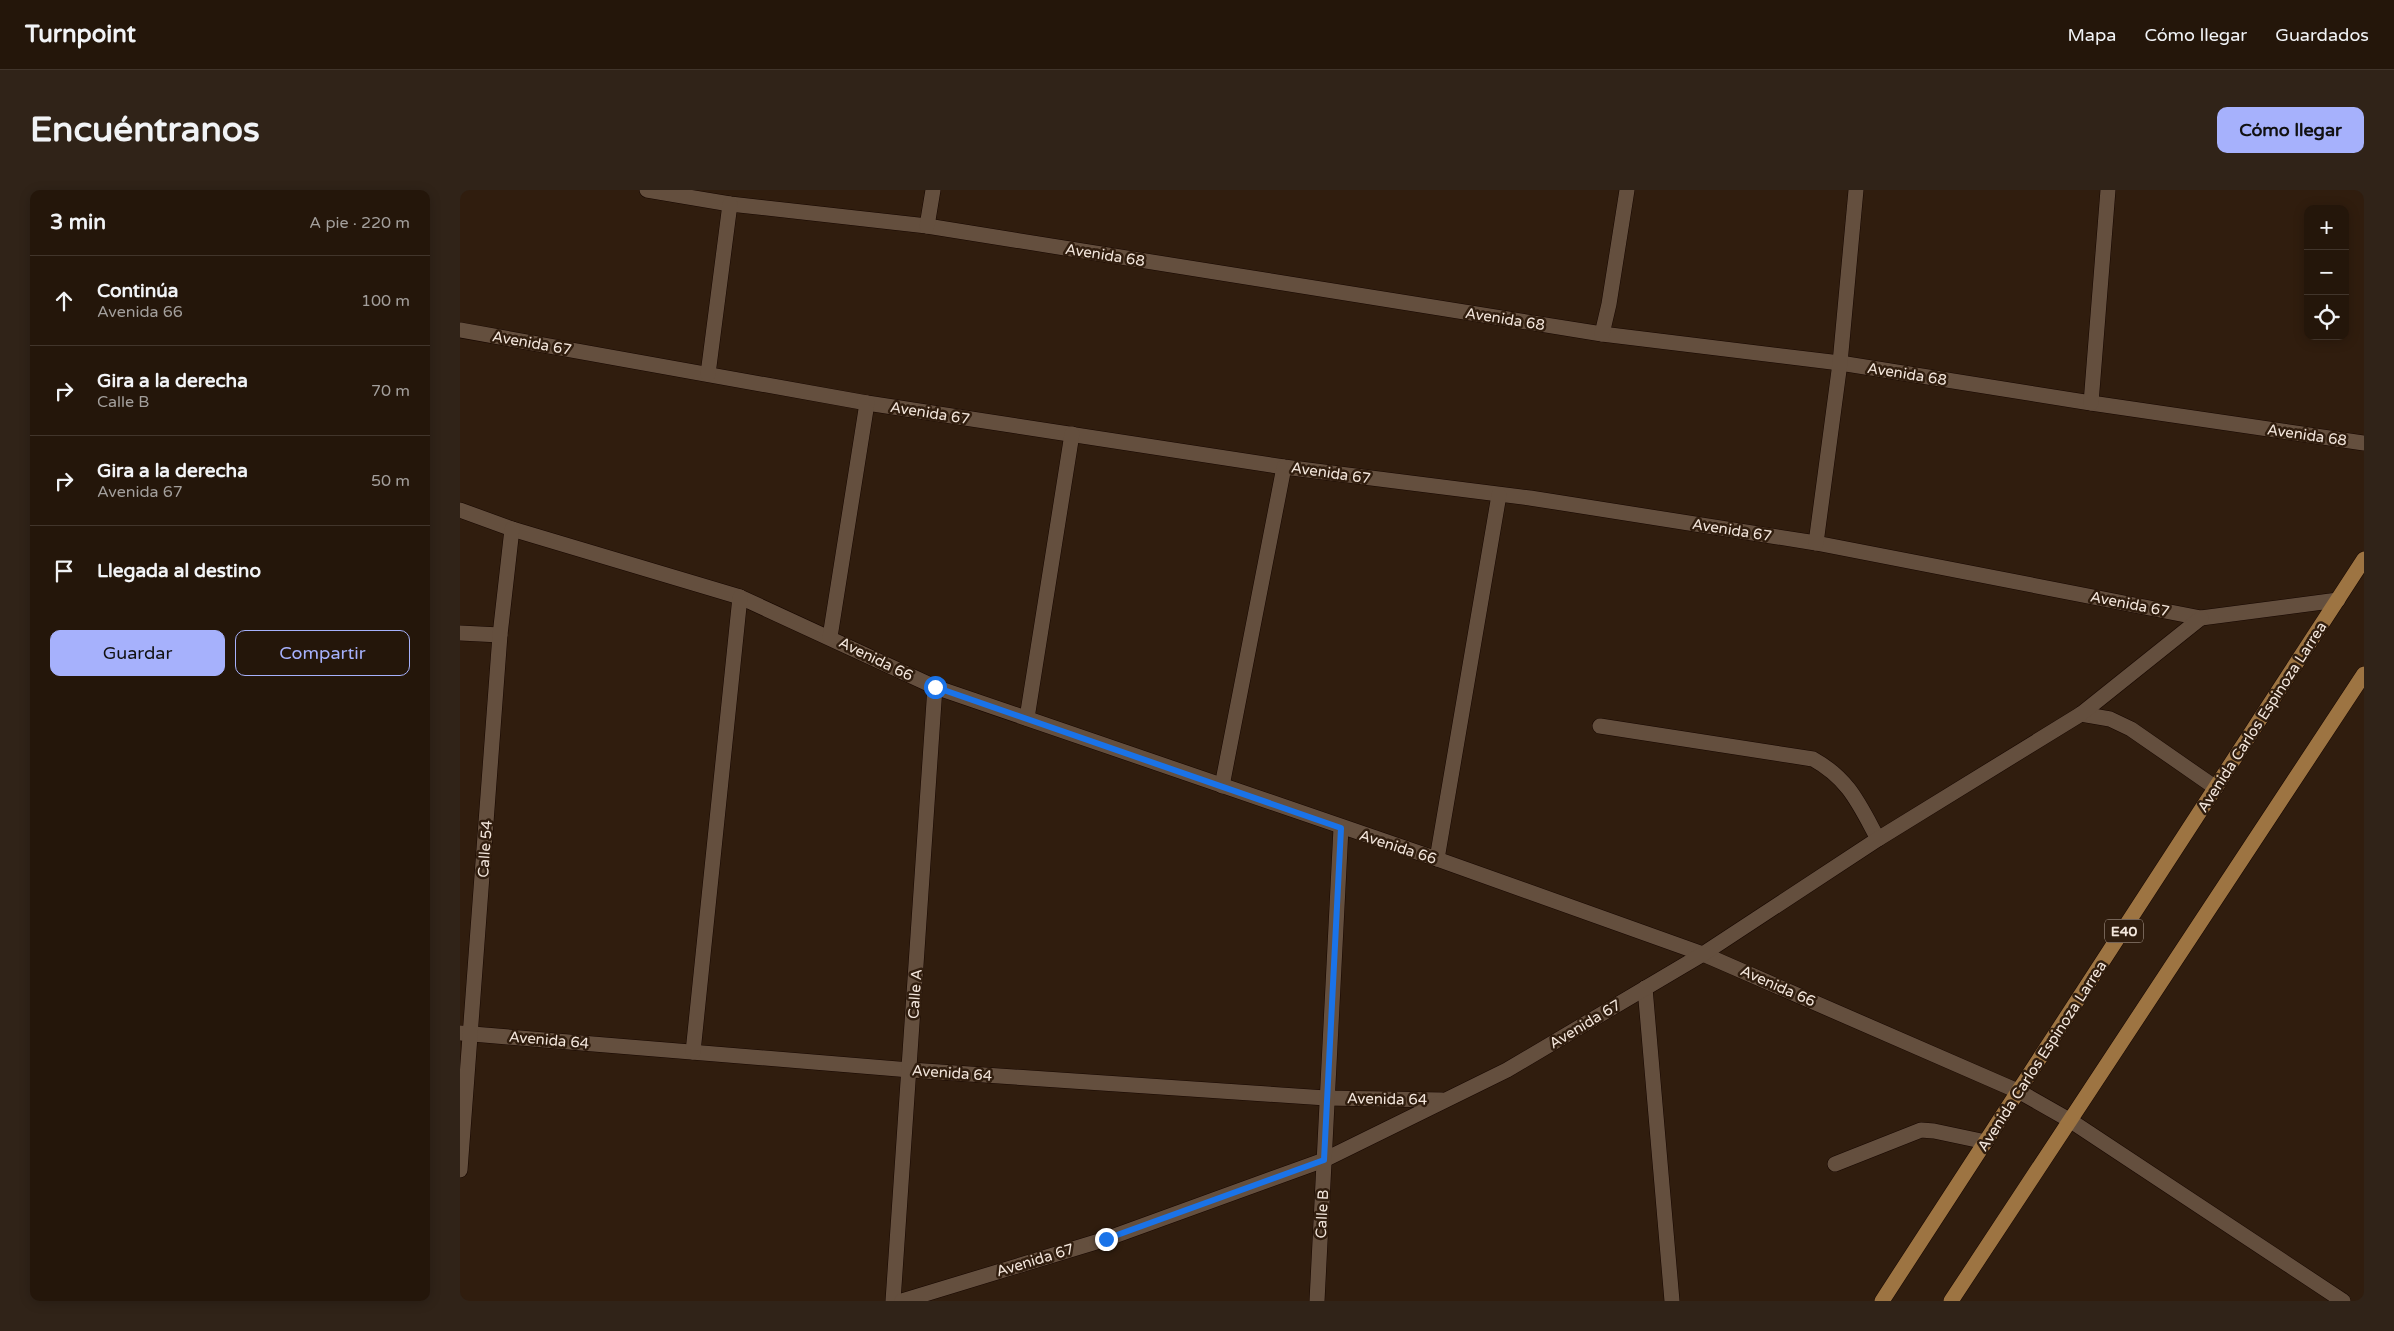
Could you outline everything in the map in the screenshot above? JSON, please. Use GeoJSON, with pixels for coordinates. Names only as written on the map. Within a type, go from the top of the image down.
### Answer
{"type":"FeatureCollection","features":[{"type":"Feature","properties":{"kind":"main road","name":"Avenida Carlos Espinoza Larrea"},"geometry":{"type":"LineString","coordinates":[[1882,1301],[2020,1092],[2364,559]]}},
{"type":"Feature","properties":{"kind":"main road"},"geometry":{"type":"LineString","coordinates":[[1951,1301],[2364,674]]}},
{"type":"Feature","properties":{"kind":"street","name":"Avenida 68"},"geometry":{"type":"LineString","coordinates":[[648,190],[730,204],[927,226],[1602,334],[1840,363],[2091,403],[2364,443]]}},
{"type":"Feature","properties":{"kind":"street"},"geometry":{"type":"LineString","coordinates":[[927,226],[933,190]]}},
{"type":"Feature","properties":{"kind":"street"},"geometry":{"type":"LineString","coordinates":[[1602,334],[1609,304],[1627,190]]}},
{"type":"Feature","properties":{"kind":"street"},"geometry":{"type":"LineString","coordinates":[[1816,543],[1840,363],[1856,190]]}},
{"type":"Feature","properties":{"kind":"street"},"geometry":{"type":"LineString","coordinates":[[2091,403],[2108,190]]}},
{"type":"Feature","properties":{"kind":"street"},"geometry":{"type":"LineString","coordinates":[[708,374],[730,204]]}},
{"type":"Feature","properties":{"kind":"street","name":"Avenida 67"},"geometry":{"type":"LineString","coordinates":[[460,330],[867,403],[1284,467],[1500,495],[1816,543],[2201,618],[2338,600]]}},
{"type":"Feature","properties":{"kind":"street"},"geometry":{"type":"LineString","coordinates":[[830,636],[867,403]]}},
{"type":"Feature","properties":{"kind":"street"},"geometry":{"type":"LineString","coordinates":[[1027,718],[1072,434]]}},
{"type":"Feature","properties":{"kind":"street"},"geometry":{"type":"LineString","coordinates":[[1222,786],[1284,467]]}},
{"type":"Feature","properties":{"kind":"street"},"geometry":{"type":"LineString","coordinates":[[1437,859],[1500,495]]}},
{"type":"Feature","properties":{"kind":"street","name":"Avenida 66"},"geometry":{"type":"LineString","coordinates":[[460,510],[512,529],[740,597],[830,636],[935,687],[1341,828],[1437,859],[1703,954],[2020,1092],[2071,1121],[2343,1301]]}},
{"type":"Feature","properties":{"kind":"street","name":"Calle 54"},"geometry":{"type":"LineString","coordinates":[[460,1170],[466,1034],[500,635],[512,529]]}},
{"type":"Feature","properties":{"kind":"street"},"geometry":{"type":"LineString","coordinates":[[693,1052],[740,597]]}},
{"type":"Feature","properties":{"kind":"street","name":"Avenida 67"},"geometry":{"type":"LineString","coordinates":[[902,1301],[1106,1239],[1324,1160],[1507,1070],[1703,954],[1878,839],[2082,714],[2201,618]]}},
{"type":"Feature","properties":{"kind":"street"},"geometry":{"type":"LineString","coordinates":[[460,633],[500,635]]}},
{"type":"Feature","properties":{"kind":"street","name":"Calle A"},"geometry":{"type":"LineString","coordinates":[[893,1301],[935,687]]}},
{"type":"Feature","properties":{"kind":"street"},"geometry":{"type":"LineString","coordinates":[[2082,714],[2110,718],[2131,729],[2216,788]]}},
{"type":"Feature","properties":{"kind":"street"},"geometry":{"type":"LineString","coordinates":[[1600,726],[1813,759],[1831,769],[1851,790],[1878,839]]}},
{"type":"Feature","properties":{"kind":"street","name":"Calle B"},"geometry":{"type":"LineString","coordinates":[[1317,1301],[1341,828]]}},
{"type":"Feature","properties":{"kind":"street"},"geometry":{"type":"LineString","coordinates":[[1646,988],[1672,1301]]}},
{"type":"Feature","properties":{"kind":"street","name":"Avenida 64"},"geometry":{"type":"LineString","coordinates":[[466,1034],[910,1070],[1326,1098],[1446,1100]]}},
{"type":"Feature","properties":{"kind":"street"},"geometry":{"type":"LineString","coordinates":[[1835,1164],[1921,1130],[1986,1142]]}},
{"type":"Feature","properties":{"kind":"route"},"geometry":{"type":"LineString","coordinates":[[935,687],[1341,828],[1324,1160],[1106,1239]]}}]}
